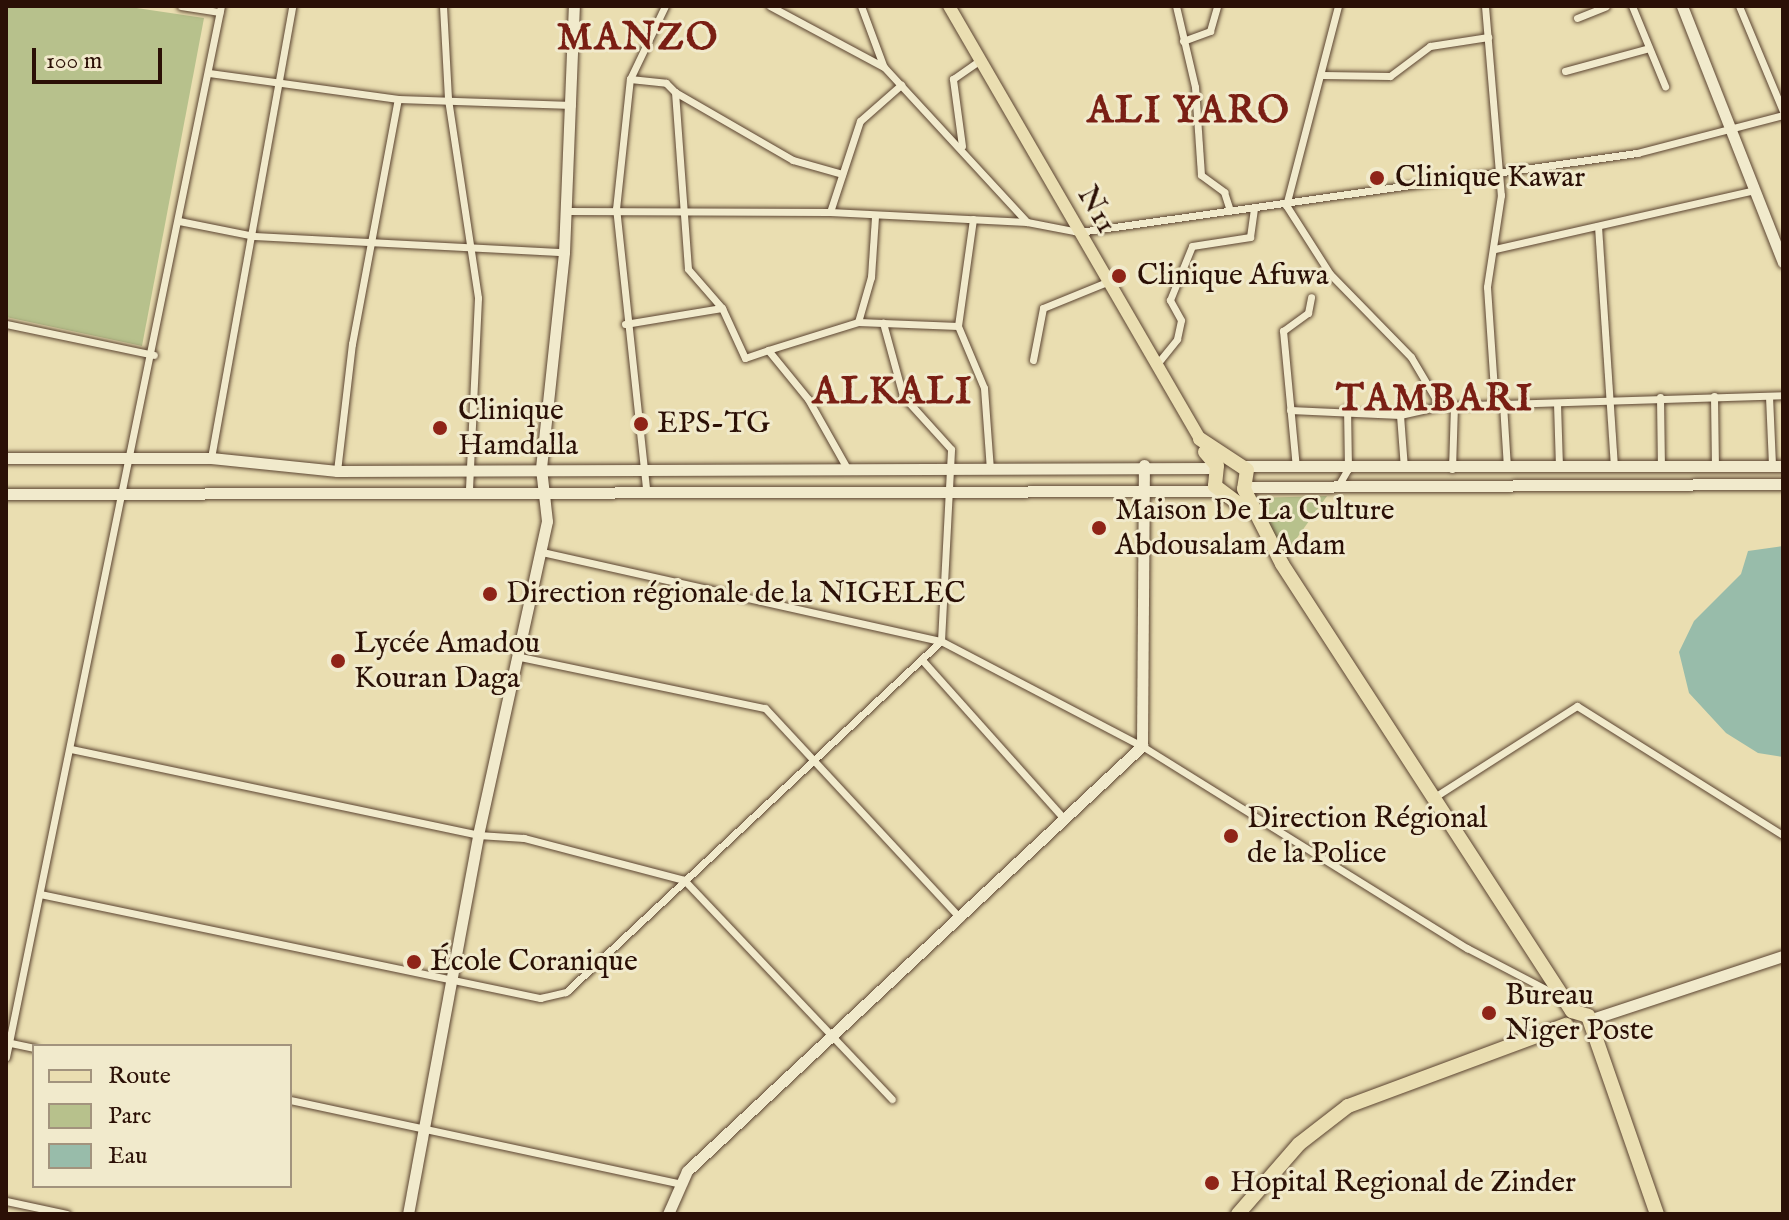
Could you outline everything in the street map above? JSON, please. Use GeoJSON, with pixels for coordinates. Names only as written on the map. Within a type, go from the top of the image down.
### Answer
{"type":"FeatureCollection","features":[{"type":"Feature","properties":{"kind":"highway"},"geometry":{"type":"LineString","coordinates":[[1200,439],[1219,465],[1218,491],[1241,490]]}},
{"type":"Feature","properties":{"kind":"highway"},"geometry":{"type":"LineString","coordinates":[[1219,465],[1244,466],[1241,490],[1256,520],[1432,799],[1563,998],[1577,1024],[1657,1214]]}},
{"type":"Feature","properties":{"kind":"highway"},"geometry":{"type":"LineString","coordinates":[[1238,1214],[1299,1144],[1348,1106],[1577,1024]]}},
{"type":"Feature","properties":{"kind":"highway"},"geometry":{"type":"LineString","coordinates":[[1249,1214],[1307,1147],[1351,1116],[1577,1024]]}},
{"type":"Feature","properties":{"kind":"highway"},"geometry":{"type":"LineString","coordinates":[[1577,1024],[1648,1214]]}},
{"type":"Feature","properties":{"kind":"main road","name":"N11"},"geometry":{"type":"LineString","coordinates":[[949,6],[1200,439]]}},
{"type":"Feature","properties":{"kind":"street"},"geometry":{"type":"LineString","coordinates":[[6,1057],[133,459],[220,9],[181,6]]}},
{"type":"Feature","properties":{"kind":"street"},"geometry":{"type":"LineString","coordinates":[[211,458],[281,87],[292,6]]}},
{"type":"Feature","properties":{"kind":"street"},"geometry":{"type":"LineString","coordinates":[[443,6],[448,99],[479,323],[469,490]]}},
{"type":"Feature","properties":{"kind":"street"},"geometry":{"type":"LineString","coordinates":[[408,1214],[457,978],[478,835],[542,552],[541,468],[564,252],[574,6]]}},
{"type":"Feature","properties":{"kind":"street"},"geometry":{"type":"LineString","coordinates":[[646,488],[625,324],[616,209],[630,79],[665,6]]}},
{"type":"Feature","properties":{"kind":"street"},"geometry":{"type":"LineString","coordinates":[[770,6],[884,67],[1027,222]]}},
{"type":"Feature","properties":{"kind":"street"},"geometry":{"type":"LineString","coordinates":[[861,6],[884,67]]}},
{"type":"Feature","properties":{"kind":"street"},"geometry":{"type":"LineString","coordinates":[[1176,6],[1201,175],[1224,192],[1230,210]]}},
{"type":"Feature","properties":{"kind":"street"},"geometry":{"type":"LineString","coordinates":[[1183,41],[1210,31],[1217,6]]}},
{"type":"Feature","properties":{"kind":"street"},"geometry":{"type":"LineString","coordinates":[[1338,6],[1322,75],[1298,142],[1286,205],[1330,274],[1411,357],[1440,406]]}},
{"type":"Feature","properties":{"kind":"street"},"geometry":{"type":"LineString","coordinates":[[1485,6],[1500,170],[1495,249],[1487,287],[1507,467]]}},
{"type":"Feature","properties":{"kind":"street"},"geometry":{"type":"LineString","coordinates":[[1577,18],[1606,6]]}},
{"type":"Feature","properties":{"kind":"street"},"geometry":{"type":"LineString","coordinates":[[1632,6],[1665,86]]}},
{"type":"Feature","properties":{"kind":"street"},"geometry":{"type":"LineString","coordinates":[[1682,6],[1783,262]]}},
{"type":"Feature","properties":{"kind":"street"},"geometry":{"type":"LineString","coordinates":[[566,211],[681,209],[830,212],[1027,222],[1079,232],[1286,205],[1732,133],[1783,113],[1739,6]]}},
{"type":"Feature","properties":{"kind":"street"},"geometry":{"type":"LineString","coordinates":[[1322,75],[1390,76],[1430,46],[1488,37]]}},
{"type":"Feature","properties":{"kind":"street"},"geometry":{"type":"LineString","coordinates":[[1565,71],[1649,48]]}},
{"type":"Feature","properties":{"kind":"street"},"geometry":{"type":"LineString","coordinates":[[963,151],[953,79],[980,60]]}},
{"type":"Feature","properties":{"kind":"street"},"geometry":{"type":"LineString","coordinates":[[209,73],[281,87],[398,99],[572,105]]}},
{"type":"Feature","properties":{"kind":"street"},"geometry":{"type":"LineString","coordinates":[[630,79],[666,83],[675,92],[793,160],[842,174]]}},
{"type":"Feature","properties":{"kind":"street"},"geometry":{"type":"LineString","coordinates":[[830,212],[860,121],[901,85]]}},
{"type":"Feature","properties":{"kind":"street"},"geometry":{"type":"LineString","coordinates":[[675,92],[681,209],[688,269],[722,308],[745,358],[858,322],[958,326]]}},
{"type":"Feature","properties":{"kind":"street"},"geometry":{"type":"LineString","coordinates":[[337,471],[369,243],[398,99]]}},
{"type":"Feature","properties":{"kind":"street"},"geometry":{"type":"LineString","coordinates":[[1495,249],[1755,190]]}},
{"type":"Feature","properties":{"kind":"street"},"geometry":{"type":"LineString","coordinates":[[1157,364],[1177,339],[1181,320],[1170,300],[1192,246],[1250,237],[1254,208]]}},
{"type":"Feature","properties":{"kind":"street"},"geometry":{"type":"LineString","coordinates":[[858,322],[871,277],[875,216]]}},
{"type":"Feature","properties":{"kind":"street"},"geometry":{"type":"LineString","coordinates":[[973,219],[958,326],[984,388],[990,470]]}},
{"type":"Feature","properties":{"kind":"street"},"geometry":{"type":"LineString","coordinates":[[179,221],[254,236],[471,250],[564,252]]}},
{"type":"Feature","properties":{"kind":"street"},"geometry":{"type":"LineString","coordinates":[[1597,224],[1614,466]]}},
{"type":"Feature","properties":{"kind":"street"},"geometry":{"type":"LineString","coordinates":[[1033,360],[1043,308],[1107,282]]}},
{"type":"Feature","properties":{"kind":"street"},"geometry":{"type":"LineString","coordinates":[[1296,468],[1283,331],[1308,313],[1311,297]]}},
{"type":"Feature","properties":{"kind":"street"},"geometry":{"type":"LineString","coordinates":[[625,324],[722,308]]}},
{"type":"Feature","properties":{"kind":"street"},"geometry":{"type":"LineString","coordinates":[[40,894],[457,978],[540,998],[566,992],[941,641],[949,444],[903,396],[883,323]]}},
{"type":"Feature","properties":{"kind":"street"},"geometry":{"type":"LineString","coordinates":[[6,324],[154,355]]}},
{"type":"Feature","properties":{"kind":"street"},"geometry":{"type":"LineString","coordinates":[[768,350],[830,429],[848,470]]}},
{"type":"Feature","properties":{"kind":"street"},"geometry":{"type":"LineString","coordinates":[[1290,410],[1347,408],[1400,415],[1440,406],[1557,403],[1611,398],[1783,395]]}},
{"type":"Feature","properties":{"kind":"street"},"geometry":{"type":"LineString","coordinates":[[1714,396],[1715,466]]}},
{"type":"Feature","properties":{"kind":"street"},"geometry":{"type":"LineString","coordinates":[[1244,466],[1452,469],[1559,465],[1778,466],[1769,396]]}},
{"type":"Feature","properties":{"kind":"street"},"geometry":{"type":"LineString","coordinates":[[1660,397],[1661,467]]}},
{"type":"Feature","properties":{"kind":"street"},"geometry":{"type":"LineString","coordinates":[[1557,403],[1559,465]]}},
{"type":"Feature","properties":{"kind":"street"},"geometry":{"type":"LineString","coordinates":[[1452,469],[1454,407]]}},
{"type":"Feature","properties":{"kind":"street"},"geometry":{"type":"LineString","coordinates":[[1336,488],[1348,469],[1347,408]]}},
{"type":"Feature","properties":{"kind":"street"},"geometry":{"type":"LineString","coordinates":[[1400,415],[1404,468]]}},
{"type":"Feature","properties":{"kind":"street"},"geometry":{"type":"LineString","coordinates":[[6,458],[211,458],[337,471],[541,468],[950,471],[1219,465]]}},
{"type":"Feature","properties":{"kind":"street"},"geometry":{"type":"LineString","coordinates":[[668,1214],[677,1183],[962,921],[1142,746],[1144,465]]}},
{"type":"Feature","properties":{"kind":"street"},"geometry":{"type":"LineString","coordinates":[[1241,490],[1783,484]]}},
{"type":"Feature","properties":{"kind":"street"},"geometry":{"type":"LineString","coordinates":[[6,494],[948,487],[1218,491]]}},
{"type":"Feature","properties":{"kind":"street"},"geometry":{"type":"LineString","coordinates":[[542,552],[941,641],[1142,746],[1467,948],[1563,998]]}},
{"type":"Feature","properties":{"kind":"street"},"geometry":{"type":"LineString","coordinates":[[520,657],[765,708],[962,921]]}},
{"type":"Feature","properties":{"kind":"street"},"geometry":{"type":"LineString","coordinates":[[923,661],[1065,820]]}},
{"type":"Feature","properties":{"kind":"street"},"geometry":{"type":"LineString","coordinates":[[1432,799],[1577,706],[1783,835]]}},
{"type":"Feature","properties":{"kind":"street"},"geometry":{"type":"LineString","coordinates":[[71,749],[478,835],[558,845],[684,880],[892,1099]]}},
{"type":"Feature","properties":{"kind":"street"},"geometry":{"type":"LineString","coordinates":[[1577,1024],[1783,956]]}},
{"type":"Feature","properties":{"kind":"street"},"geometry":{"type":"LineString","coordinates":[[7,1043],[32,1048]]}},
{"type":"Feature","properties":{"kind":"street"},"geometry":{"type":"LineString","coordinates":[[292,1100],[677,1183]]}},
{"type":"Feature","properties":{"kind":"street"},"geometry":{"type":"LineString","coordinates":[[6,1201],[67,1214]]}},
{"type":"Feature","properties":{"kind":"green space"},"geometry":{"type":"Polygon","coordinates":[[[6,6],[123,6],[204,18],[142,346],[6,317],[6,6]]]}},
{"type":"Feature","properties":{"kind":"green space"},"geometry":{"type":"Polygon","coordinates":[[[1327,496],[1284,556],[1251,498],[1327,496]]]}},
{"type":"Feature","properties":{"kind":"water"},"geometry":{"type":"Polygon","coordinates":[[[1783,546],[1783,757],[1758,753],[1726,733],[1689,693],[1679,652],[1694,621],[1741,574],[1748,551],[1783,546]]]}},
{"type":"Feature","properties":{"kind":"place","name":"Clinique Kawar"},"geometry":{"type":"Point","coordinates":[1377,178]}},
{"type":"Feature","properties":{"kind":"place","name":"Clinique Afuwa"},"geometry":{"type":"Point","coordinates":[1119,276]}},
{"type":"Feature","properties":{"kind":"place","name":"EPS-TG"},"geometry":{"type":"Point","coordinates":[641,424]}},
{"type":"Feature","properties":{"kind":"place","name":"Clinique Hamdalla"},"geometry":{"type":"Point","coordinates":[440,428]}},
{"type":"Feature","properties":{"kind":"place","name":"Maison De La Culture Abdousalam Adam"},"geometry":{"type":"Point","coordinates":[1099,528]}},
{"type":"Feature","properties":{"kind":"place","name":"Direction régionale de la NIGELEC"},"geometry":{"type":"Point","coordinates":[490,594]}},
{"type":"Feature","properties":{"kind":"place","name":"Lycée Amadou Kouran Daga"},"geometry":{"type":"Point","coordinates":[338,661]}},
{"type":"Feature","properties":{"kind":"place","name":"Direction Régional de la Police"},"geometry":{"type":"Point","coordinates":[1231,836]}},
{"type":"Feature","properties":{"kind":"place","name":"École Coranique"},"geometry":{"type":"Point","coordinates":[414,962]}},
{"type":"Feature","properties":{"kind":"place","name":"Bureau Niger Poste"},"geometry":{"type":"Point","coordinates":[1489,1013]}},
{"type":"Feature","properties":{"kind":"place","name":"Hopital Regional de Zinder"},"geometry":{"type":"Point","coordinates":[1212,1183]}},
{"type":"Feature","properties":{"kind":"district","name":"MANZO"},"geometry":{"type":"Point","coordinates":[638,40]}},
{"type":"Feature","properties":{"kind":"district","name":"ALI YARO"},"geometry":{"type":"Point","coordinates":[1189,113]}},
{"type":"Feature","properties":{"kind":"district","name":"ALKALI"},"geometry":{"type":"Point","coordinates":[893,394]}},
{"type":"Feature","properties":{"kind":"district","name":"TAMBARI"},"geometry":{"type":"Point","coordinates":[1435,401]}}]}
